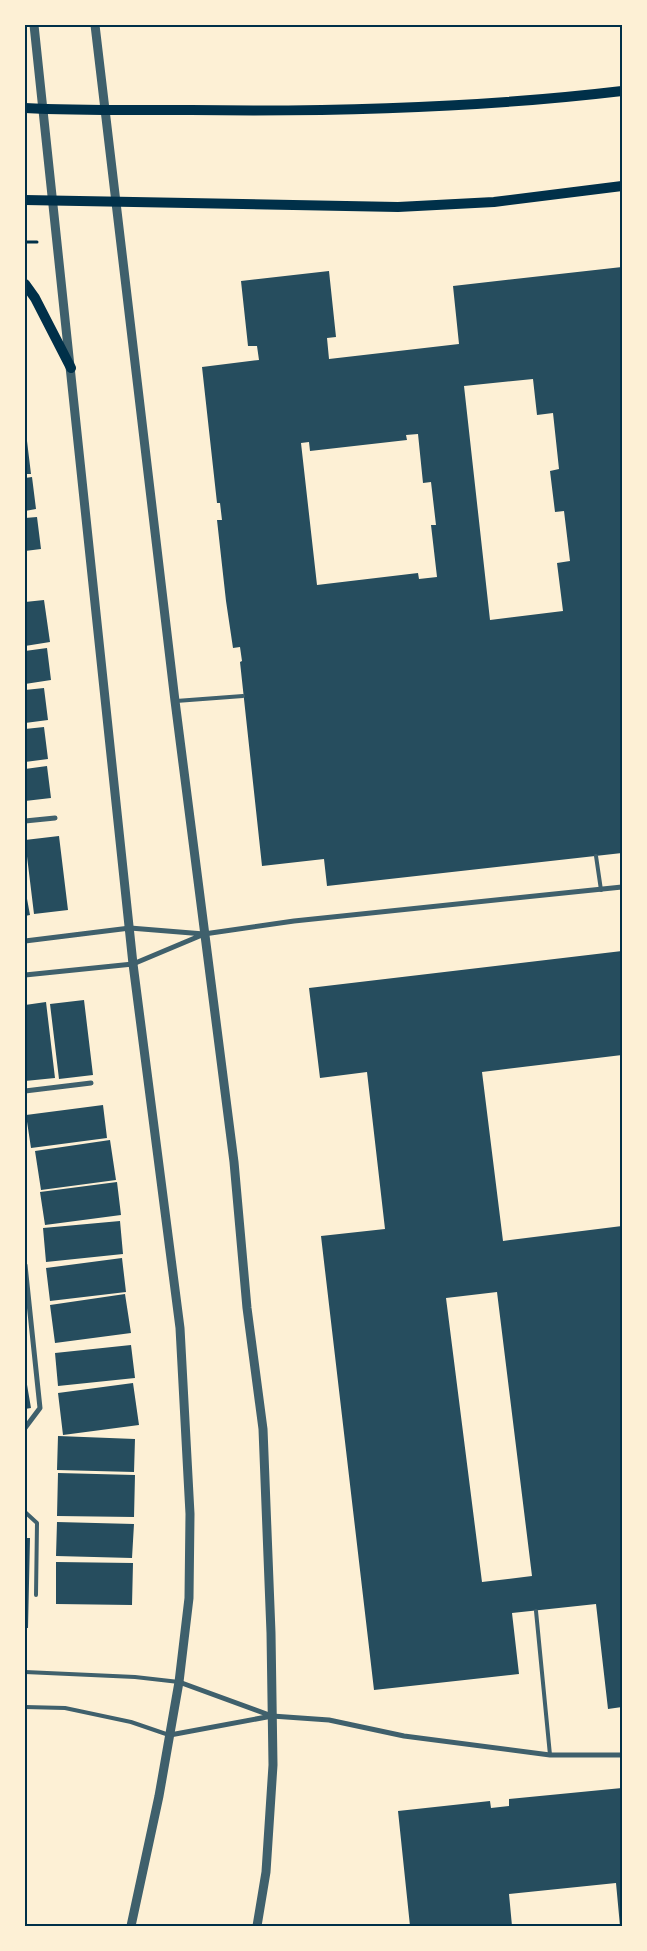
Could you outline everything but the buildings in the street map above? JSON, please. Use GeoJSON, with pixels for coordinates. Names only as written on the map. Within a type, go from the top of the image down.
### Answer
{"type":"FeatureCollection","features":[{"type":"Feature","properties":{"kind":"main road"},"geometry":{"type":"LineString","coordinates":[[25,108],[307,111],[426,108],[563,98],[622,91]]}},
{"type":"Feature","properties":{"kind":"main road"},"geometry":{"type":"LineString","coordinates":[[25,200],[398,207],[494,202],[622,186]]}},
{"type":"Feature","properties":{"kind":"main road"},"geometry":{"type":"LineString","coordinates":[[25,284],[35,298],[72,368]]}},
{"type":"Feature","properties":{"kind":"street"},"geometry":{"type":"LineString","coordinates":[[34,25],[134,964],[180,1338],[190,1514],[189,1598],[179,1682],[131,1926]]}},
{"type":"Feature","properties":{"kind":"street"},"geometry":{"type":"LineString","coordinates":[[95,25],[175,701],[234,1162],[247,1308],[263,1429],[268,1526],[272,1783],[267,1862],[257,1926]]}},
{"type":"Feature","properties":{"kind":"street"},"geometry":{"type":"LineString","coordinates":[[25,821],[55,818]]}},
{"type":"Feature","properties":{"kind":"street"},"geometry":{"type":"LineString","coordinates":[[25,941],[130,928],[204,934],[294,921],[622,887]]}},
{"type":"Feature","properties":{"kind":"street"},"geometry":{"type":"LineString","coordinates":[[25,975],[134,964],[204,934]]}},
{"type":"Feature","properties":{"kind":"street"},"geometry":{"type":"LineString","coordinates":[[25,1091],[91,1083]]}},
{"type":"Feature","properties":{"kind":"street"},"geometry":{"type":"LineString","coordinates":[[25,1266],[40,1408],[25,1428]]}},
{"type":"Feature","properties":{"kind":"street"},"geometry":{"type":"LineString","coordinates":[[179,1682],[272,1716]]}},
{"type":"Feature","properties":{"kind":"street"},"geometry":{"type":"LineString","coordinates":[[169,1735],[272,1716],[329,1720],[404,1736],[550,1755],[622,1755]]}},
{"type":"Feature","properties":{"kind":"lane"},"geometry":{"type":"LineString","coordinates":[[175,701],[244,696]]}},
{"type":"Feature","properties":{"kind":"lane"},"geometry":{"type":"LineString","coordinates":[[596,856],[601,890]]}},
{"type":"Feature","properties":{"kind":"lane"},"geometry":{"type":"LineString","coordinates":[[25,1512],[37,1523],[36,1595]]}},
{"type":"Feature","properties":{"kind":"lane"},"geometry":{"type":"LineString","coordinates":[[536,1611],[550,1755]]}},
{"type":"Feature","properties":{"kind":"lane"},"geometry":{"type":"LineString","coordinates":[[25,1672],[135,1677],[179,1682]]}},
{"type":"Feature","properties":{"kind":"lane"},"geometry":{"type":"LineString","coordinates":[[25,1707],[65,1708],[131,1722],[169,1735]]}},
{"type":"Feature","properties":{"kind":"path"},"geometry":{"type":"LineString","coordinates":[[25,242],[40,242]]}}]}
